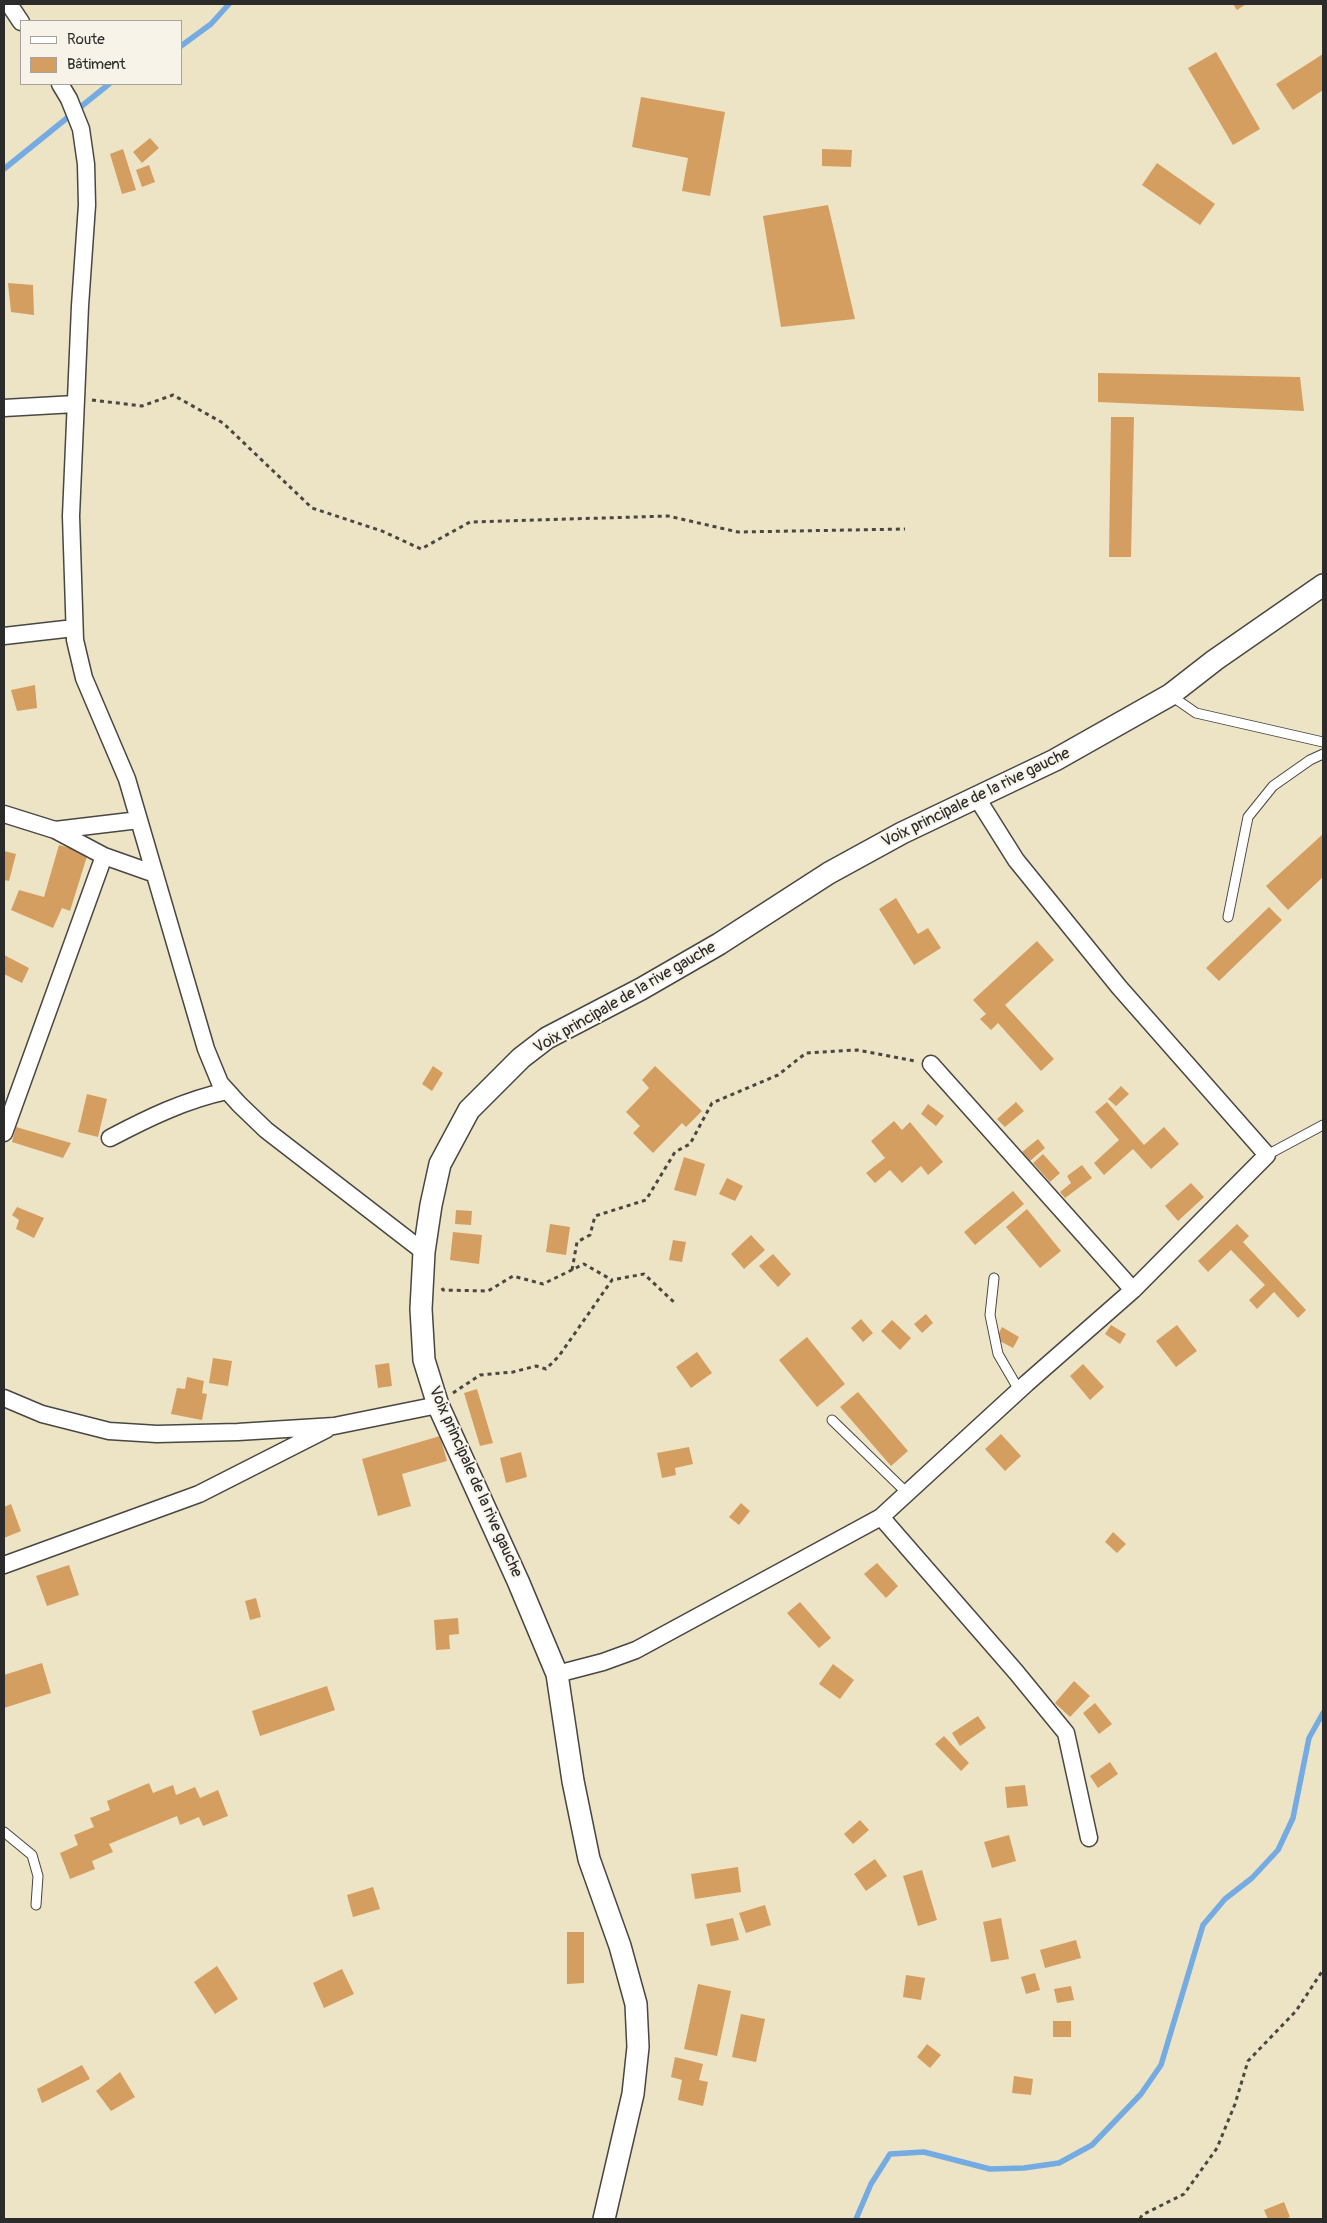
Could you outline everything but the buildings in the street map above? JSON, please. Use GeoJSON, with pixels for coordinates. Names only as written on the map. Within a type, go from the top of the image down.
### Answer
{"type":"FeatureCollection","features":[{"type":"Feature","properties":{"kind":"street"},"geometry":{"type":"LineString","coordinates":[[9,4],[20,20]]}},
{"type":"Feature","properties":{"kind":"street"},"geometry":{"type":"LineString","coordinates":[[61,85],[69,99],[81,129],[86,164],[87,205],[75,404],[71,516],[74,628],[84,678],[127,779],[206,1049],[220,1083],[266,1130],[424,1252]]}},
{"type":"Feature","properties":{"kind":"street"},"geometry":{"type":"LineString","coordinates":[[4,408],[75,404]]}},
{"type":"Feature","properties":{"kind":"street","name":"Voix principale de la rive gauche"},"geometry":{"type":"LineString","coordinates":[[604,2219],[633,2094],[638,2047],[636,2004],[620,1946],[589,1859],[573,1781],[557,1674],[518,1581],[438,1405],[424,1360],[421,1309],[424,1252],[431,1205],[440,1164],[469,1110],[521,1058],[547,1038],[641,989],[719,944],[829,873],[902,833],[1055,760],[1170,695],[1215,660],[1323,585]]}},
{"type":"Feature","properties":{"kind":"street"},"geometry":{"type":"LineString","coordinates":[[4,636],[74,628]]}},
{"type":"Feature","properties":{"kind":"street"},"geometry":{"type":"LineString","coordinates":[[557,1674],[603,1662],[636,1650],[881,1518],[1019,1390],[1133,1290],[1267,1155],[1100,964],[1016,860],[977,798]]}},
{"type":"Feature","properties":{"kind":"street"},"geometry":{"type":"LineString","coordinates":[[4,814],[55,830],[104,856],[154,874]]}},
{"type":"Feature","properties":{"kind":"street"},"geometry":{"type":"LineString","coordinates":[[55,830],[139,820]]}},
{"type":"Feature","properties":{"kind":"street"},"geometry":{"type":"LineString","coordinates":[[4,1133],[104,856]]}},
{"type":"Feature","properties":{"kind":"street"},"geometry":{"type":"LineString","coordinates":[[931,1064],[1133,1290]]}},
{"type":"Feature","properties":{"kind":"street"},"geometry":{"type":"LineString","coordinates":[[110,1138],[160,1113],[200,1097],[227,1091]]}},
{"type":"Feature","properties":{"kind":"street"},"geometry":{"type":"LineString","coordinates":[[4,1398],[42,1414],[109,1430],[166,1434],[334,1426],[438,1405]]}},
{"type":"Feature","properties":{"kind":"street"},"geometry":{"type":"LineString","coordinates":[[4,1565],[199,1494],[334,1426]]}},
{"type":"Feature","properties":{"kind":"street"},"geometry":{"type":"LineString","coordinates":[[881,1518],[1016,1672],[1066,1733],[1089,1838]]}},
{"type":"Feature","properties":{"kind":"lane"},"geometry":{"type":"LineString","coordinates":[[1170,695],[1196,713],[1323,742]]}},
{"type":"Feature","properties":{"kind":"lane"},"geometry":{"type":"LineString","coordinates":[[1228,918],[1248,817],[1273,786],[1310,760],[1323,754]]}},
{"type":"Feature","properties":{"kind":"lane"},"geometry":{"type":"LineString","coordinates":[[1267,1155],[1323,1125]]}},
{"type":"Feature","properties":{"kind":"lane"},"geometry":{"type":"LineString","coordinates":[[994,1278],[990,1316],[998,1354],[1019,1390]]}},
{"type":"Feature","properties":{"kind":"lane"},"geometry":{"type":"LineString","coordinates":[[832,1420],[907,1493]]}},
{"type":"Feature","properties":{"kind":"lane"},"geometry":{"type":"LineString","coordinates":[[4,1832],[32,1855],[38,1876],[36,1905]]}},
{"type":"Feature","properties":{"kind":"path"},"geometry":{"type":"LineString","coordinates":[[75,404],[90,400],[142,406],[173,395],[223,424],[312,508],[382,531],[421,548],[470,522],[668,516],[738,532],[905,529]]}},
{"type":"Feature","properties":{"kind":"path"},"geometry":{"type":"LineString","coordinates":[[572,1270],[577,1242],[590,1235],[595,1216],[646,1200],[675,1152],[690,1144],[712,1103],[778,1074],[806,1053],[857,1050],[931,1064]]}},
{"type":"Feature","properties":{"kind":"path"},"geometry":{"type":"LineString","coordinates":[[439,1282],[442,1290],[488,1291],[513,1276],[543,1284],[584,1264],[612,1280],[644,1274],[676,1304]]}},
{"type":"Feature","properties":{"kind":"path"},"geometry":{"type":"LineString","coordinates":[[438,1405],[458,1388],[480,1375],[513,1372],[536,1366],[546,1369],[559,1356],[612,1280]]}},
{"type":"Feature","properties":{"kind":"path"},"geometry":{"type":"LineString","coordinates":[[1140,2219],[1142,2215],[1184,2194],[1217,2148],[1235,2104],[1248,2061],[1296,2011],[1323,1970]]}},
{"type":"Feature","properties":{"kind":"waterway"},"geometry":{"type":"LineString","coordinates":[[182,45],[211,24],[229,4]]}},
{"type":"Feature","properties":{"kind":"waterway"},"geometry":{"type":"LineString","coordinates":[[4,169],[108,85]]}},
{"type":"Feature","properties":{"kind":"waterway"},"geometry":{"type":"LineString","coordinates":[[856,2219],[871,2184],[890,2154],[924,2152],[990,2169],[1024,2168],[1059,2163],[1092,2145],[1141,2094],[1161,2065],[1203,1925],[1225,1899],[1252,1878],[1278,1850],[1293,1818],[1309,1738],[1323,1713]]}}]}
